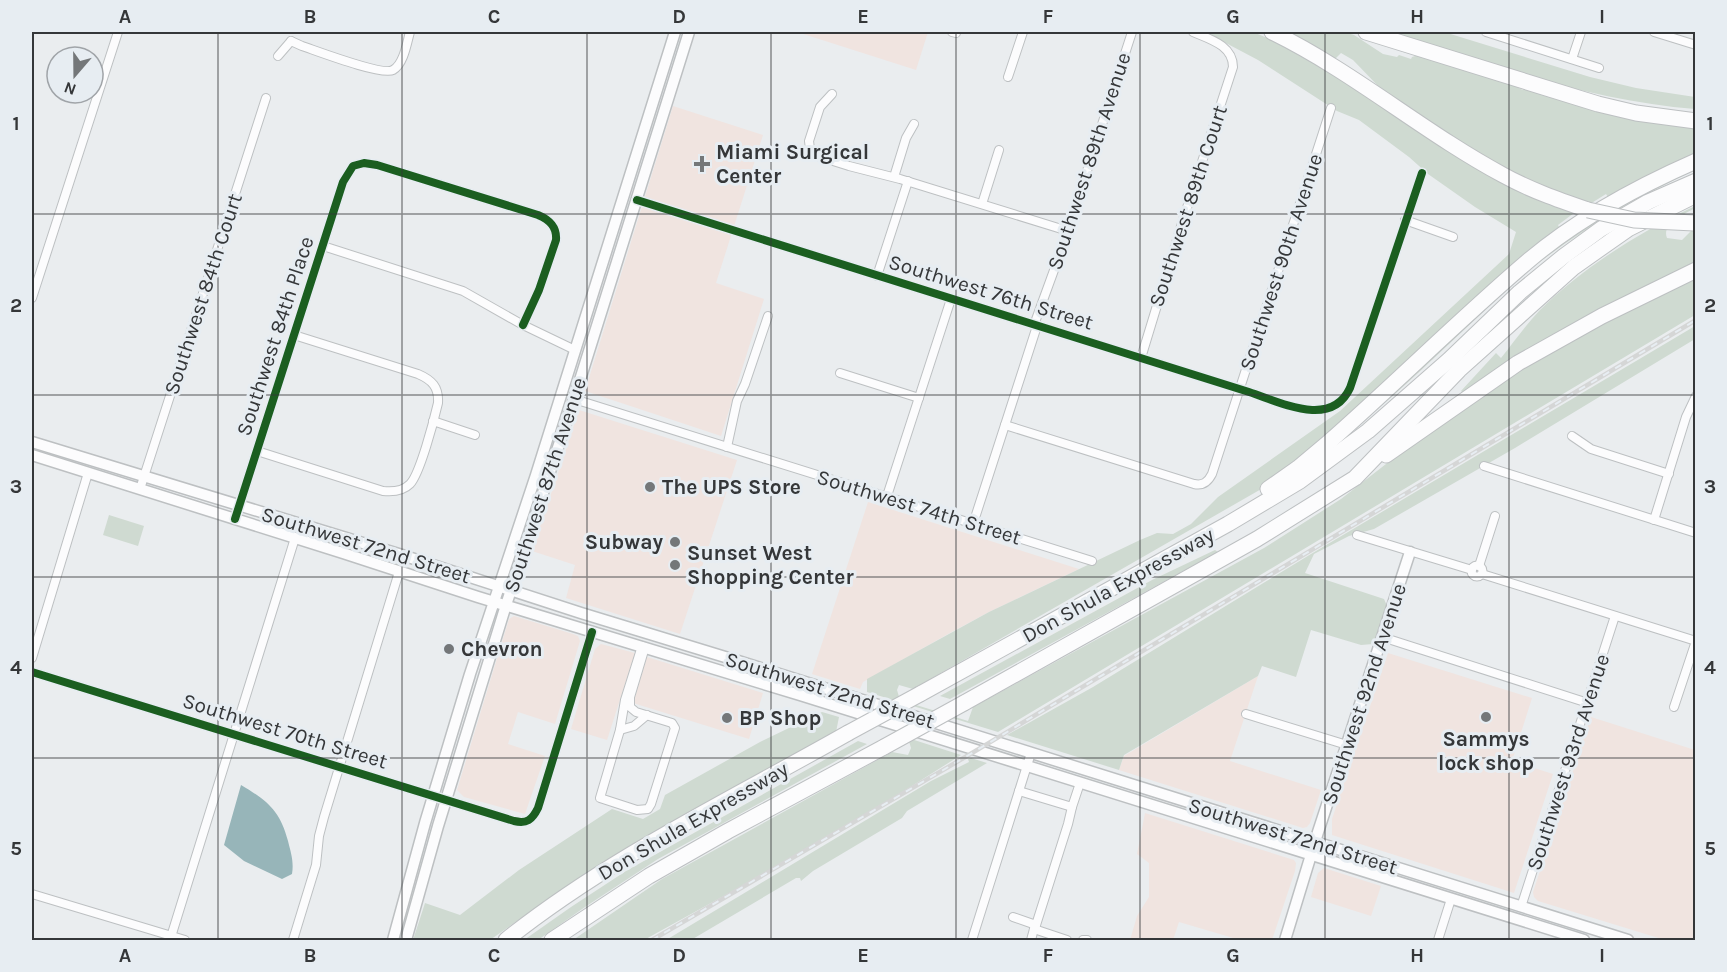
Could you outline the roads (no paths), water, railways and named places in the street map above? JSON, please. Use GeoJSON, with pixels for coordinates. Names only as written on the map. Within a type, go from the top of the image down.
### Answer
{"type":"FeatureCollection","features":[{"type":"Feature","properties":{"kind":"highway"},"geometry":{"type":"LineString","coordinates":[[1272,32],[1335,67],[1494,170],[1544,194],[1588,210],[1634,220],[1695,223]]}},
{"type":"Feature","properties":{"kind":"highway"},"geometry":{"type":"LineString","coordinates":[[1366,32],[1590,102],[1636,113],[1695,121]]}},
{"type":"Feature","properties":{"kind":"highway"},"geometry":{"type":"LineString","coordinates":[[1136,576],[1146,562],[1219,520],[1298,468],[1368,408],[1529,260],[1609,207],[1695,161]]}},
{"type":"Feature","properties":{"kind":"highway","name":"Don Shula Expressway"},"geometry":{"type":"LineString","coordinates":[[506,940],[585,883],[631,854],[1136,576],[1299,481],[1368,431],[1449,360],[1520,292],[1564,256],[1601,229],[1648,202],[1695,181]]}},
{"type":"Feature","properties":{"kind":"highway","name":"Don Shula Expressway"},"geometry":{"type":"LineString","coordinates":[[552,940],[649,876],[1257,539],[1355,478],[1459,370],[1574,267],[1628,229],[1695,195]]}},
{"type":"Feature","properties":{"kind":"highway"},"geometry":{"type":"LineString","coordinates":[[1355,478],[1518,363],[1612,311],[1695,270]]}},
{"type":"Feature","properties":{"kind":"main road","name":"Southwest 87th Avenue"},"geometry":{"type":"LineString","coordinates":[[393,940],[433,795],[498,586],[536,476],[603,266],[675,32]]}},
{"type":"Feature","properties":{"kind":"main road","name":"Southwest 87th Avenue"},"geometry":{"type":"LineString","coordinates":[[406,940],[446,799],[506,605],[638,200],[689,32]]}},
{"type":"Feature","properties":{"kind":"main road"},"geometry":{"type":"LineString","coordinates":[[654,98],[666,103]]}},
{"type":"Feature","properties":{"kind":"main road"},"geometry":{"type":"LineString","coordinates":[[624,196],[638,200]]}},
{"type":"Feature","properties":{"kind":"main road"},"geometry":{"type":"LineString","coordinates":[[603,266],[610,284]]}},
{"type":"Feature","properties":{"kind":"main road"},"geometry":{"type":"LineString","coordinates":[[575,350],[590,350]]}},
{"type":"Feature","properties":{"kind":"main road","name":"Southwest 72nd Street"},"geometry":{"type":"LineString","coordinates":[[32,442],[1628,940]]}},
{"type":"Feature","properties":{"kind":"main road","name":"Southwest 72nd Street"},"geometry":{"type":"LineString","coordinates":[[32,455],[493,602],[800,694],[1579,940]]}},
{"type":"Feature","properties":{"kind":"main road"},"geometry":{"type":"LineString","coordinates":[[88,473],[92,460]]}},
{"type":"Feature","properties":{"kind":"main road"},"geometry":{"type":"LineString","coordinates":[[536,476],[548,479]]}},
{"type":"Feature","properties":{"kind":"main road"},"geometry":{"type":"LineString","coordinates":[[295,538],[298,532],[328,540],[334,535]]}},
{"type":"Feature","properties":{"kind":"main road","name":"Southwest 92nd Avenue"},"geometry":{"type":"LineString","coordinates":[[1285,940],[1410,552]]}},
{"type":"Feature","properties":{"kind":"main road"},"geometry":{"type":"LineString","coordinates":[[618,639],[622,626]]}},
{"type":"Feature","properties":{"kind":"main road"},"geometry":{"type":"LineString","coordinates":[[692,662],[696,648]]}},
{"type":"Feature","properties":{"kind":"main road"},"geometry":{"type":"LineString","coordinates":[[800,694],[805,682]]}},
{"type":"Feature","properties":{"kind":"main road"},"geometry":{"type":"LineString","coordinates":[[1100,789],[1104,777]]}},
{"type":"Feature","properties":{"kind":"main road"},"geometry":{"type":"LineString","coordinates":[[1152,806],[1156,793]]}},
{"type":"Feature","properties":{"kind":"main road"},"geometry":{"type":"LineString","coordinates":[[404,905],[410,904],[420,896]]}},
{"type":"Feature","properties":{"kind":"main road"},"geometry":{"type":"LineString","coordinates":[[1516,920],[1521,907]]}},
{"type":"Feature","properties":{"kind":"street"},"geometry":{"type":"LineString","coordinates":[[32,298],[118,32]]}},
{"type":"Feature","properties":{"kind":"street"},"geometry":{"type":"LineString","coordinates":[[278,56],[289,38],[302,46],[378,71],[392,71],[402,60],[410,32]]}},
{"type":"Feature","properties":{"kind":"street"},"geometry":{"type":"LineString","coordinates":[[1008,77],[1023,32]]}},
{"type":"Feature","properties":{"kind":"street","name":"Southwest 89th Avenue"},"geometry":{"type":"LineString","coordinates":[[973,524],[1035,325],[1132,32]]}},
{"type":"Feature","properties":{"kind":"street","name":"Southwest 89th Court"},"geometry":{"type":"LineString","coordinates":[[1141,358],[1233,67],[1231,54],[1220,44],[1193,32]]}},
{"type":"Feature","properties":{"kind":"street"},"geometry":{"type":"LineString","coordinates":[[1486,32],[1599,68]]}},
{"type":"Feature","properties":{"kind":"street"},"geometry":{"type":"LineString","coordinates":[[1572,59],[1581,32]]}},
{"type":"Feature","properties":{"kind":"street"},"geometry":{"type":"LineString","coordinates":[[1654,32],[1695,45]]}},
{"type":"Feature","properties":{"kind":"street"},"geometry":{"type":"LineString","coordinates":[[832,94],[820,107],[809,141],[812,153],[817,156],[908,181],[1068,231]]}},
{"type":"Feature","properties":{"kind":"street","name":"Southwest 84th Court"},"geometry":{"type":"LineString","coordinates":[[140,489],[266,98]]}},
{"type":"Feature","properties":{"kind":"street","name":"Southwest 90th Avenue"},"geometry":{"type":"LineString","coordinates":[[1005,424],[1194,484],[1201,485],[1207,482],[1212,474],[1331,108]]}},
{"type":"Feature","properties":{"kind":"street"},"geometry":{"type":"LineString","coordinates":[[894,177],[906,138],[914,124]]}},
{"type":"Feature","properties":{"kind":"street"},"geometry":{"type":"LineString","coordinates":[[982,204],[999,150]]}},
{"type":"Feature","properties":{"kind":"street","name":"Southwest 84th Place"},"geometry":{"type":"LineString","coordinates":[[235,519],[343,183],[353,166],[364,163],[377,165],[538,215],[550,222],[556,233],[556,240],[539,290],[523,325]]}},
{"type":"Feature","properties":{"kind":"street"},"geometry":{"type":"LineString","coordinates":[[1422,172],[1405,220],[1453,237]]}},
{"type":"Feature","properties":{"kind":"street"},"geometry":{"type":"LineString","coordinates":[[877,276],[908,181]]}},
{"type":"Feature","properties":{"kind":"street","name":"Southwest 76th Street"},"geometry":{"type":"LineString","coordinates":[[638,200],[1305,410],[1316,411],[1334,407],[1346,396],[1405,220]]}},
{"type":"Feature","properties":{"kind":"street"},"geometry":{"type":"LineString","coordinates":[[323,246],[463,291],[523,325],[575,350]]}},
{"type":"Feature","properties":{"kind":"street"},"geometry":{"type":"LineString","coordinates":[[887,496],[951,299]]}},
{"type":"Feature","properties":{"kind":"street"},"geometry":{"type":"LineString","coordinates":[[727,447],[737,399],[745,384],[768,316]]}},
{"type":"Feature","properties":{"kind":"street"},"geometry":{"type":"LineString","coordinates":[[257,451],[379,490],[404,489],[415,476],[433,421],[439,399],[434,384],[418,374],[294,335]]}},
{"type":"Feature","properties":{"kind":"street"},"geometry":{"type":"LineString","coordinates":[[840,373],[919,398]]}},
{"type":"Feature","properties":{"kind":"street","name":"Southwest 74th Street"},"geometry":{"type":"LineString","coordinates":[[574,399],[1092,561]]}},
{"type":"Feature","properties":{"kind":"street"},"geometry":{"type":"LineString","coordinates":[[1654,520],[1695,399]]}},
{"type":"Feature","properties":{"kind":"street"},"geometry":{"type":"LineString","coordinates":[[433,421],[476,435]]}},
{"type":"Feature","properties":{"kind":"street"},"geometry":{"type":"LineString","coordinates":[[1572,436],[1591,449],[1669,474]]}},
{"type":"Feature","properties":{"kind":"street"},"geometry":{"type":"LineString","coordinates":[[1484,466],[1695,533]]}},
{"type":"Feature","properties":{"kind":"street"},"geometry":{"type":"LineString","coordinates":[[32,657],[88,473]]}},
{"type":"Feature","properties":{"kind":"street"},"geometry":{"type":"LineString","coordinates":[[1477,570],[1495,516]]}},
{"type":"Feature","properties":{"kind":"street"},"geometry":{"type":"LineString","coordinates":[[1357,535],[1477,570],[1695,641],[1674,707]]}},
{"type":"Feature","properties":{"kind":"street"},"geometry":{"type":"LineString","coordinates":[[171,938],[295,538]]}},
{"type":"Feature","properties":{"kind":"street"},"geometry":{"type":"LineString","coordinates":[[293,940],[314,871],[320,831],[399,572]]}},
{"type":"Feature","properties":{"kind":"street","name":"Southwest 93rd Avenue"},"geometry":{"type":"LineString","coordinates":[[1521,907],[1615,616]]}},
{"type":"Feature","properties":{"kind":"street","name":"Southwest 70th Street"},"geometry":{"type":"LineString","coordinates":[[32,672],[514,821],[528,821],[538,808],[592,632]]}},
{"type":"Feature","properties":{"kind":"street"},"geometry":{"type":"LineString","coordinates":[[1382,637],[1588,703]]}},
{"type":"Feature","properties":{"kind":"street"},"geometry":{"type":"LineString","coordinates":[[643,647],[630,705],[633,710],[672,723],[675,728],[651,804],[645,810],[637,810],[600,798],[621,730],[625,700],[643,647]]}},
{"type":"Feature","properties":{"kind":"street"},"geometry":{"type":"LineString","coordinates":[[1245,714],[1347,745]]}},
{"type":"Feature","properties":{"kind":"street"},"geometry":{"type":"LineString","coordinates":[[621,730],[634,726],[647,716]]}},
{"type":"Feature","properties":{"kind":"street"},"geometry":{"type":"LineString","coordinates":[[972,940],[1031,753]]}},
{"type":"Feature","properties":{"kind":"street"},"geometry":{"type":"LineString","coordinates":[[1030,940],[1080,783]]}},
{"type":"Feature","properties":{"kind":"street"},"geometry":{"type":"LineString","coordinates":[[1019,791],[1072,807]]}},
{"type":"Feature","properties":{"kind":"street"},"geometry":{"type":"LineString","coordinates":[[32,894],[171,938],[185,940]]}},
{"type":"Feature","properties":{"kind":"street"},"geometry":{"type":"LineString","coordinates":[[1438,940],[1451,899]]}},
{"type":"Feature","properties":{"kind":"street"},"geometry":{"type":"LineString","coordinates":[[1012,916],[1067,940]]}},
{"type":"Feature","properties":{"kind":"street"},"geometry":{"type":"LineString","coordinates":[[1579,940],[1580,926]]}},
{"type":"Feature","properties":{"kind":"street"},"geometry":{"type":"LineString","coordinates":[[1083,940],[1088,940]]}},
{"type":"Feature","properties":{"kind":"water"},"geometry":{"type":"Polygon","coordinates":[[[241,785],[259,796],[277,814],[285,831],[291,854],[292,874],[282,879],[244,861],[224,845],[241,785]]]}},
{"type":"Feature","properties":{"kind":"railway"},"geometry":{"type":"LineString","coordinates":[[652,940],[967,756],[1696,320]]}},
{"type":"Feature","properties":{"kind":"place","name":"Miami Surgical Center"},"geometry":{"type":"Point","coordinates":[702,164]}},
{"type":"Feature","properties":{"kind":"place","name":"The UPS Store"},"geometry":{"type":"Point","coordinates":[650,487]}},
{"type":"Feature","properties":{"kind":"place","name":"Subway"},"geometry":{"type":"Point","coordinates":[675,542]}},
{"type":"Feature","properties":{"kind":"place","name":"Sunset West Shopping Center"},"geometry":{"type":"Point","coordinates":[675,565]}},
{"type":"Feature","properties":{"kind":"place","name":"Chevron"},"geometry":{"type":"Point","coordinates":[449,649]}},
{"type":"Feature","properties":{"kind":"place","name":"Sammys lock shop"},"geometry":{"type":"Point","coordinates":[1486,717]}},
{"type":"Feature","properties":{"kind":"place","name":"BP Shop"},"geometry":{"type":"Point","coordinates":[727,718]}}]}
